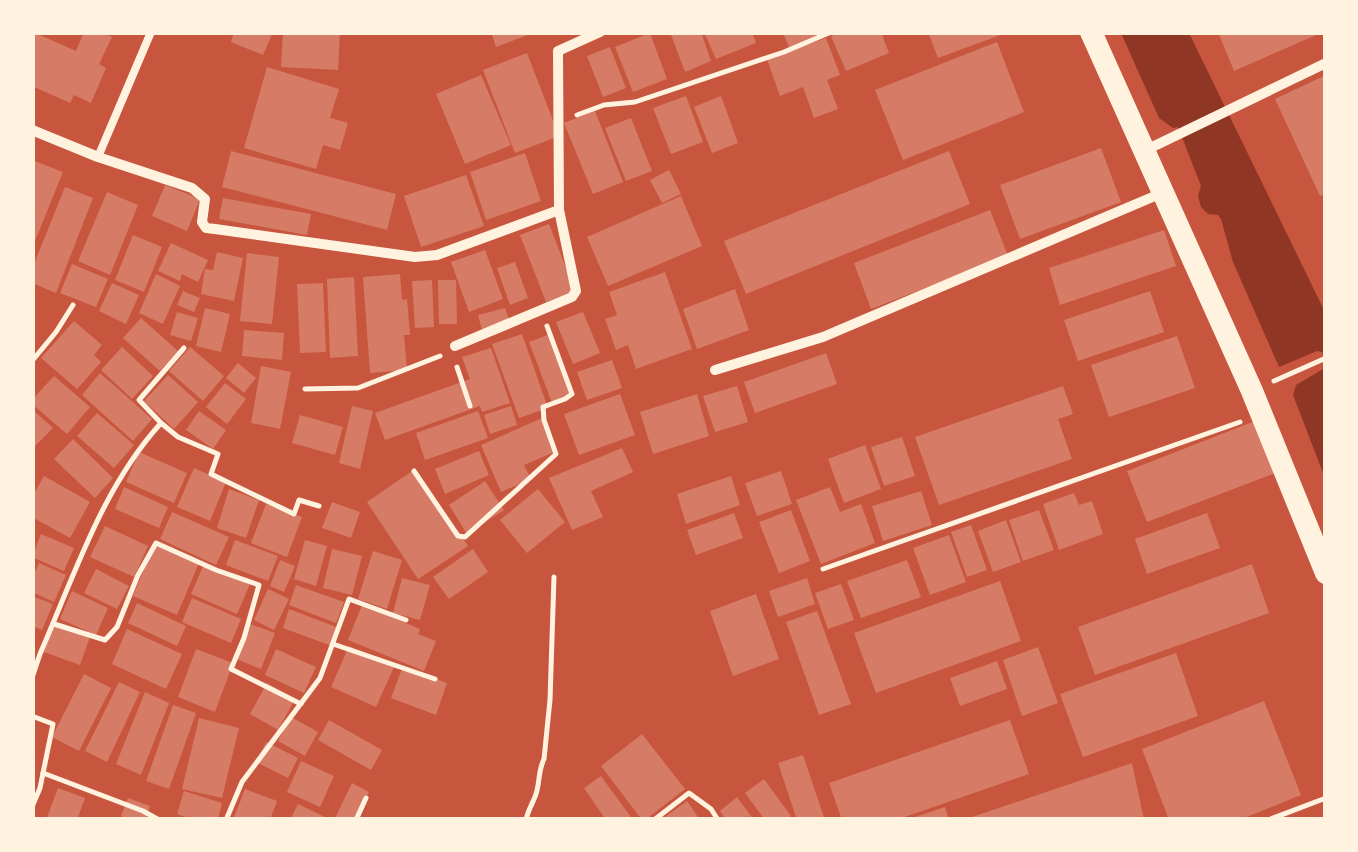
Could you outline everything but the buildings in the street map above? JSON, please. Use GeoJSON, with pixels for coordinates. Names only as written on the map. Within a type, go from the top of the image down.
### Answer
{"type":"FeatureCollection","features":[{"type":"Feature","properties":{"kind":"main road"},"geometry":{"type":"LineString","coordinates":[[1091,32],[1262,414],[1326,573]]}},
{"type":"Feature","properties":{"kind":"street"},"geometry":{"type":"LineString","coordinates":[[453,348],[576,292],[558,210],[558,51],[600,32]]}},
{"type":"Feature","properties":{"kind":"street"},"geometry":{"type":"LineString","coordinates":[[1144,151],[1326,64]]}},
{"type":"Feature","properties":{"kind":"street"},"geometry":{"type":"LineString","coordinates":[[32,130],[201,193],[205,199],[202,222],[206,228],[415,257],[437,254],[558,210]]}},
{"type":"Feature","properties":{"kind":"street"},"geometry":{"type":"LineString","coordinates":[[714,370],[823,337],[1163,192]]}},
{"type":"Feature","properties":{"kind":"lane"},"geometry":{"type":"LineString","coordinates":[[98,156],[150,32]]}},
{"type":"Feature","properties":{"kind":"path"},"geometry":{"type":"LineString","coordinates":[[560,121],[604,105],[635,102],[784,52],[831,32]]}},
{"type":"Feature","properties":{"kind":"path"},"geometry":{"type":"LineString","coordinates":[[32,361],[73,305]]}},
{"type":"Feature","properties":{"kind":"path"},"geometry":{"type":"LineString","coordinates":[[414,471],[458,536],[465,537],[556,454],[543,407],[572,394],[541,311]]}},
{"type":"Feature","properties":{"kind":"path"},"geometry":{"type":"LineString","coordinates":[[184,348],[139,400],[178,437],[218,454],[210,474],[294,514],[299,500],[319,506]]}},
{"type":"Feature","properties":{"kind":"path"},"geometry":{"type":"LineString","coordinates":[[305,389],[358,388],[453,348],[470,406]]}},
{"type":"Feature","properties":{"kind":"path"},"geometry":{"type":"LineString","coordinates":[[1252,391],[1324,359]]}},
{"type":"Feature","properties":{"kind":"path"},"geometry":{"type":"LineString","coordinates":[[823,569],[1262,414]]}},
{"type":"Feature","properties":{"kind":"path"},"geometry":{"type":"LineString","coordinates":[[32,678],[108,497],[142,445],[162,423]]}},
{"type":"Feature","properties":{"kind":"path"},"geometry":{"type":"LineString","coordinates":[[53,623],[105,640],[116,627],[156,543],[259,585],[244,638],[230,669],[301,704]]}},
{"type":"Feature","properties":{"kind":"path"},"geometry":{"type":"LineString","coordinates":[[526,820],[544,759],[554,577]]}},
{"type":"Feature","properties":{"kind":"path"},"geometry":{"type":"LineString","coordinates":[[226,820],[242,782],[320,678],[349,599],[406,620]]}},
{"type":"Feature","properties":{"kind":"path"},"geometry":{"type":"LineString","coordinates":[[333,644],[435,679]]}},
{"type":"Feature","properties":{"kind":"path"},"geometry":{"type":"LineString","coordinates":[[32,716],[53,724],[44,773],[32,807]]}},
{"type":"Feature","properties":{"kind":"path"},"geometry":{"type":"LineString","coordinates":[[44,773],[159,820]]}},
{"type":"Feature","properties":{"kind":"path"},"geometry":{"type":"LineString","coordinates":[[654,820],[689,792],[711,809],[718,820]]}},
{"type":"Feature","properties":{"kind":"path"},"geometry":{"type":"LineString","coordinates":[[356,820],[366,798]]}},
{"type":"Feature","properties":{"kind":"path"},"geometry":{"type":"LineString","coordinates":[[1268,820],[1326,798]]}},
{"type":"Feature","properties":{"kind":"shaded area"},"geometry":{"type":"Polygon","coordinates":[[[1121,33],[1189,33],[1325,312],[1325,358],[1317,351],[1279,367],[1233,262],[1221,219],[1201,207],[1201,186],[1178,127],[1173,128],[1159,118],[1121,33]]]}},
{"type":"Feature","properties":{"kind":"shaded area"},"geometry":{"type":"Polygon","coordinates":[[[1325,368],[1325,478],[1293,395],[1296,385],[1325,368]]]}}]}
